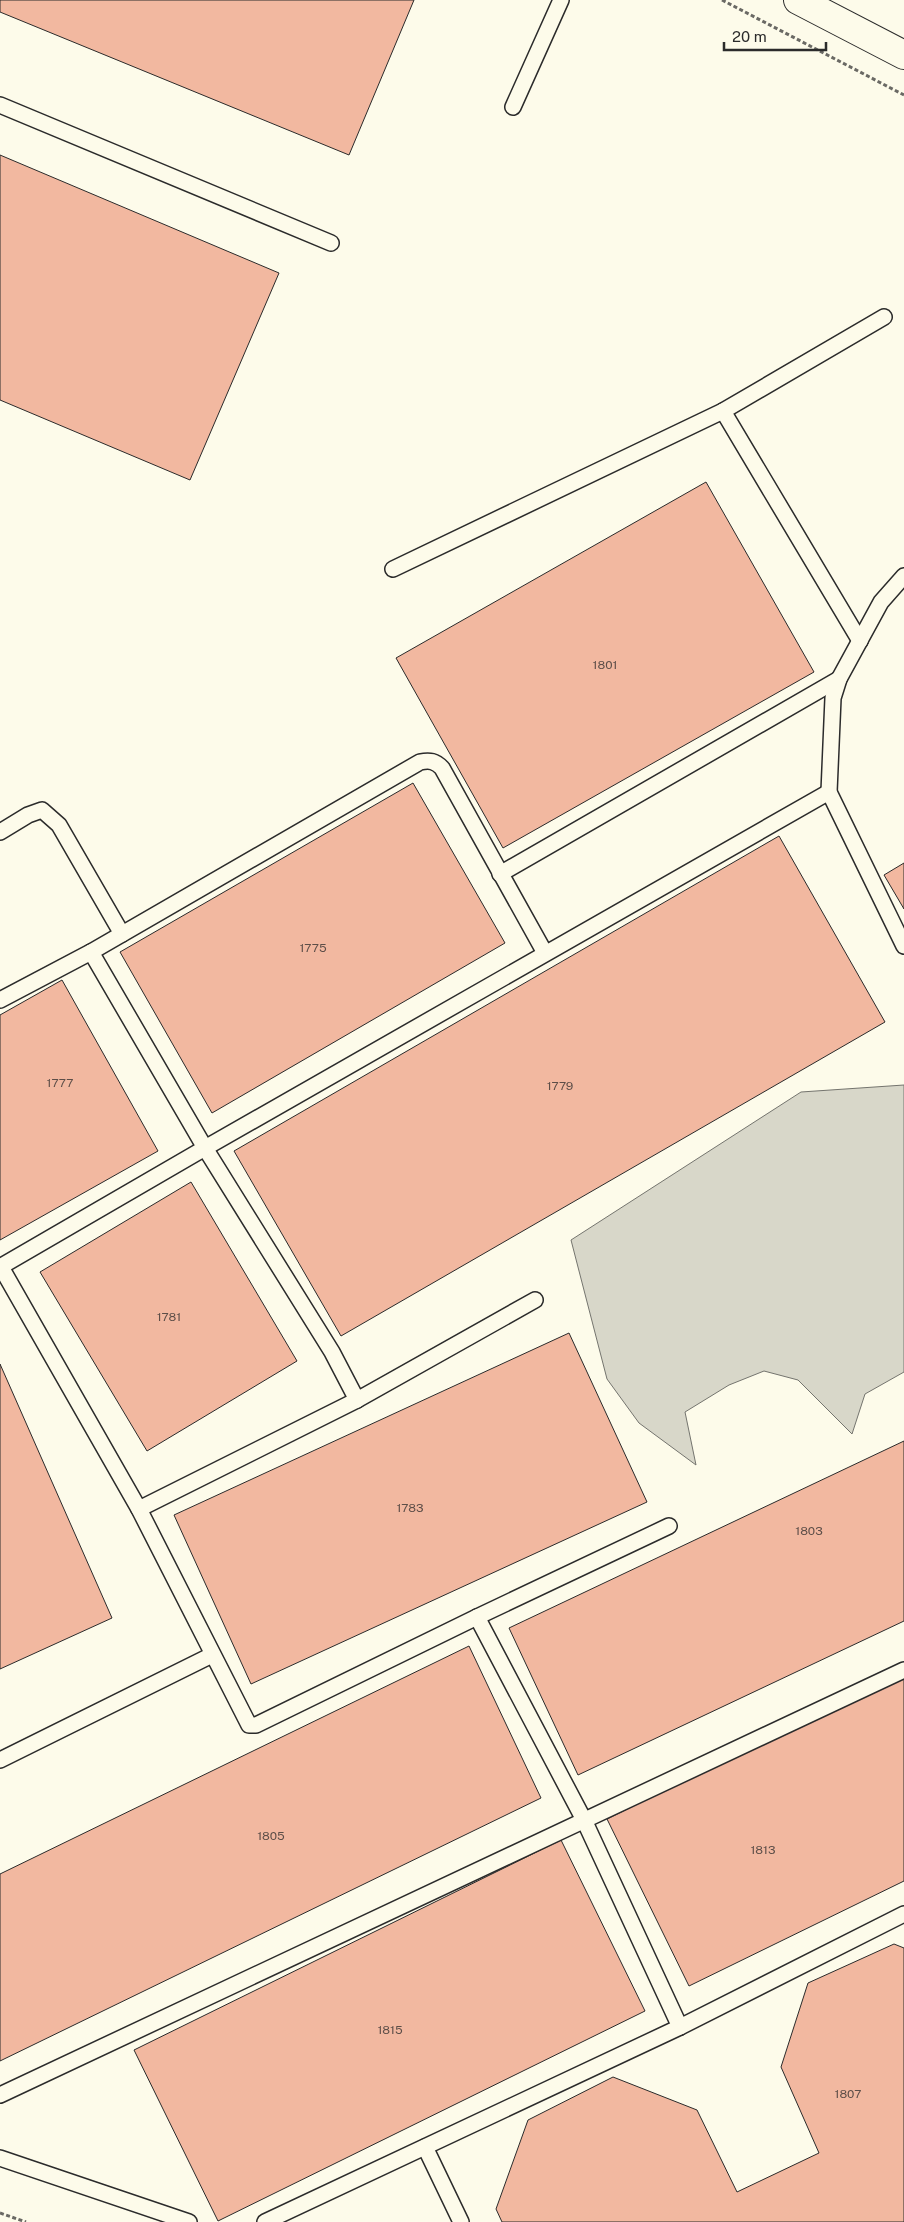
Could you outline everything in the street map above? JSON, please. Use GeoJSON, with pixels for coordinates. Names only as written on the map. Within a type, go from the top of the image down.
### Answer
{"type":"FeatureCollection","features":[{"type":"Feature","properties":{"kind":"main road"},"geometry":{"type":"LineString","coordinates":[[798,0],[904,55]]}},
{"type":"Feature","properties":{"kind":"lane"},"geometry":{"type":"LineString","coordinates":[[513,107],[560,0]]}},
{"type":"Feature","properties":{"kind":"lane"},"geometry":{"type":"LineString","coordinates":[[0,105],[331,243]]}},
{"type":"Feature","properties":{"kind":"lane"},"geometry":{"type":"LineString","coordinates":[[392,569],[722,411],[884,317]]}},
{"type":"Feature","properties":{"kind":"lane"},"geometry":{"type":"LineString","coordinates":[[722,411],[860,641]]}},
{"type":"Feature","properties":{"kind":"lane"},"geometry":{"type":"LineString","coordinates":[[904,576],[881,602],[839,679],[833,698],[829,792],[904,946]]}},
{"type":"Feature","properties":{"kind":"lane"},"geometry":{"type":"LineString","coordinates":[[500,874],[839,679]]}},
{"type":"Feature","properties":{"kind":"lane"},"geometry":{"type":"LineString","coordinates":[[0,1000],[91,952],[420,762],[427,761],[438,763],[442,768],[545,953]]}},
{"type":"Feature","properties":{"kind":"lane"},"geometry":{"type":"LineString","coordinates":[[669,1526],[252,1726],[246,1722],[139,1509],[0,1267],[829,792]]}},
{"type":"Feature","properties":{"kind":"lane"},"geometry":{"type":"LineString","coordinates":[[0,832],[28,815],[42,810],[59,824],[122,934]]}},
{"type":"Feature","properties":{"kind":"lane"},"geometry":{"type":"LineString","coordinates":[[91,952],[205,1148],[332,1352],[357,1400]]}},
{"type":"Feature","properties":{"kind":"lane"},"geometry":{"type":"LineString","coordinates":[[139,1509],[357,1400],[535,1300]]}},
{"type":"Feature","properties":{"kind":"lane"},"geometry":{"type":"LineString","coordinates":[[477,1617],[584,1820],[680,2026]]}},
{"type":"Feature","properties":{"kind":"lane"},"geometry":{"type":"LineString","coordinates":[[0,1760],[212,1655]]}},
{"type":"Feature","properties":{"kind":"lane"},"geometry":{"type":"LineString","coordinates":[[0,2095],[904,1670]]}},
{"type":"Feature","properties":{"kind":"lane"},"geometry":{"type":"LineString","coordinates":[[265,2222],[680,2026],[904,1914]]}},
{"type":"Feature","properties":{"kind":"lane"},"geometry":{"type":"LineString","coordinates":[[425,2147],[461,2222]]}},
{"type":"Feature","properties":{"kind":"lane"},"geometry":{"type":"LineString","coordinates":[[0,2158],[189,2222]]}},
{"type":"Feature","properties":{"kind":"path"},"geometry":{"type":"LineString","coordinates":[[722,0],[904,95]]}},
{"type":"Feature","properties":{"kind":"path"},"geometry":{"type":"LineString","coordinates":[[0,2213],[26,2222]]}},
{"type":"Feature","properties":{"kind":"shaded area"},"geometry":{"type":"Polygon","coordinates":[[[904,1085],[904,1372],[865,1394],[852,1434],[798,1380],[764,1371],[729,1385],[685,1412],[696,1465],[639,1423],[607,1379],[571,1240],[801,1092],[904,1085]]]}},
{"type":"Feature","properties":{"kind":"building"},"geometry":{"type":"Polygon","coordinates":[[[0,0],[414,0],[349,155],[0,12],[0,0]]]}},
{"type":"Feature","properties":{"kind":"building"},"geometry":{"type":"Polygon","coordinates":[[[0,155],[279,273],[190,480],[0,400],[0,155]]]}},
{"type":"Feature","properties":{"kind":"building"},"geometry":{"type":"Polygon","coordinates":[[[706,482],[814,672],[503,848],[396,658],[706,482]]]}},
{"type":"Feature","properties":{"kind":"building"},"geometry":{"type":"Polygon","coordinates":[[[413,783],[505,943],[212,1113],[120,952],[413,783]]]}},
{"type":"Feature","properties":{"kind":"building"},"geometry":{"type":"Polygon","coordinates":[[[779,836],[885,1022],[341,1336],[234,1151],[779,836]]]}},
{"type":"Feature","properties":{"kind":"building"},"geometry":{"type":"Polygon","coordinates":[[[904,863],[904,909],[884,875],[904,863]]]}},
{"type":"Feature","properties":{"kind":"building"},"geometry":{"type":"Polygon","coordinates":[[[62,980],[158,1151],[0,1240],[0,1015],[62,980]]]}},
{"type":"Feature","properties":{"kind":"building"},"geometry":{"type":"Polygon","coordinates":[[[191,1182],[297,1361],[147,1451],[40,1272],[191,1182]]]}},
{"type":"Feature","properties":{"kind":"building"},"geometry":{"type":"Polygon","coordinates":[[[569,1333],[647,1502],[251,1684],[174,1515],[569,1333]]]}},
{"type":"Feature","properties":{"kind":"building"},"geometry":{"type":"Polygon","coordinates":[[[0,1364],[112,1618],[0,1669],[0,1364]]]}},
{"type":"Feature","properties":{"kind":"building"},"geometry":{"type":"Polygon","coordinates":[[[904,1441],[904,1621],[578,1775],[509,1628],[904,1441]]]}},
{"type":"Feature","properties":{"kind":"building"},"geometry":{"type":"Polygon","coordinates":[[[469,1646],[541,1798],[0,2061],[0,1874],[469,1646]]]}},
{"type":"Feature","properties":{"kind":"building"},"geometry":{"type":"Polygon","coordinates":[[[904,1672],[904,1881],[689,1986],[607,1819],[904,1672]]]}},
{"type":"Feature","properties":{"kind":"building"},"geometry":{"type":"Polygon","coordinates":[[[561,1840],[645,2011],[218,2221],[134,2050],[561,1840]]]}},
{"type":"Feature","properties":{"kind":"building"},"geometry":{"type":"Polygon","coordinates":[[[894,1944],[904,1948],[904,2222],[502,2222],[496,2209],[528,2120],[613,2077],[697,2110],[737,2192],[819,2153],[781,2067],[808,1983],[894,1944]]]}}]}
